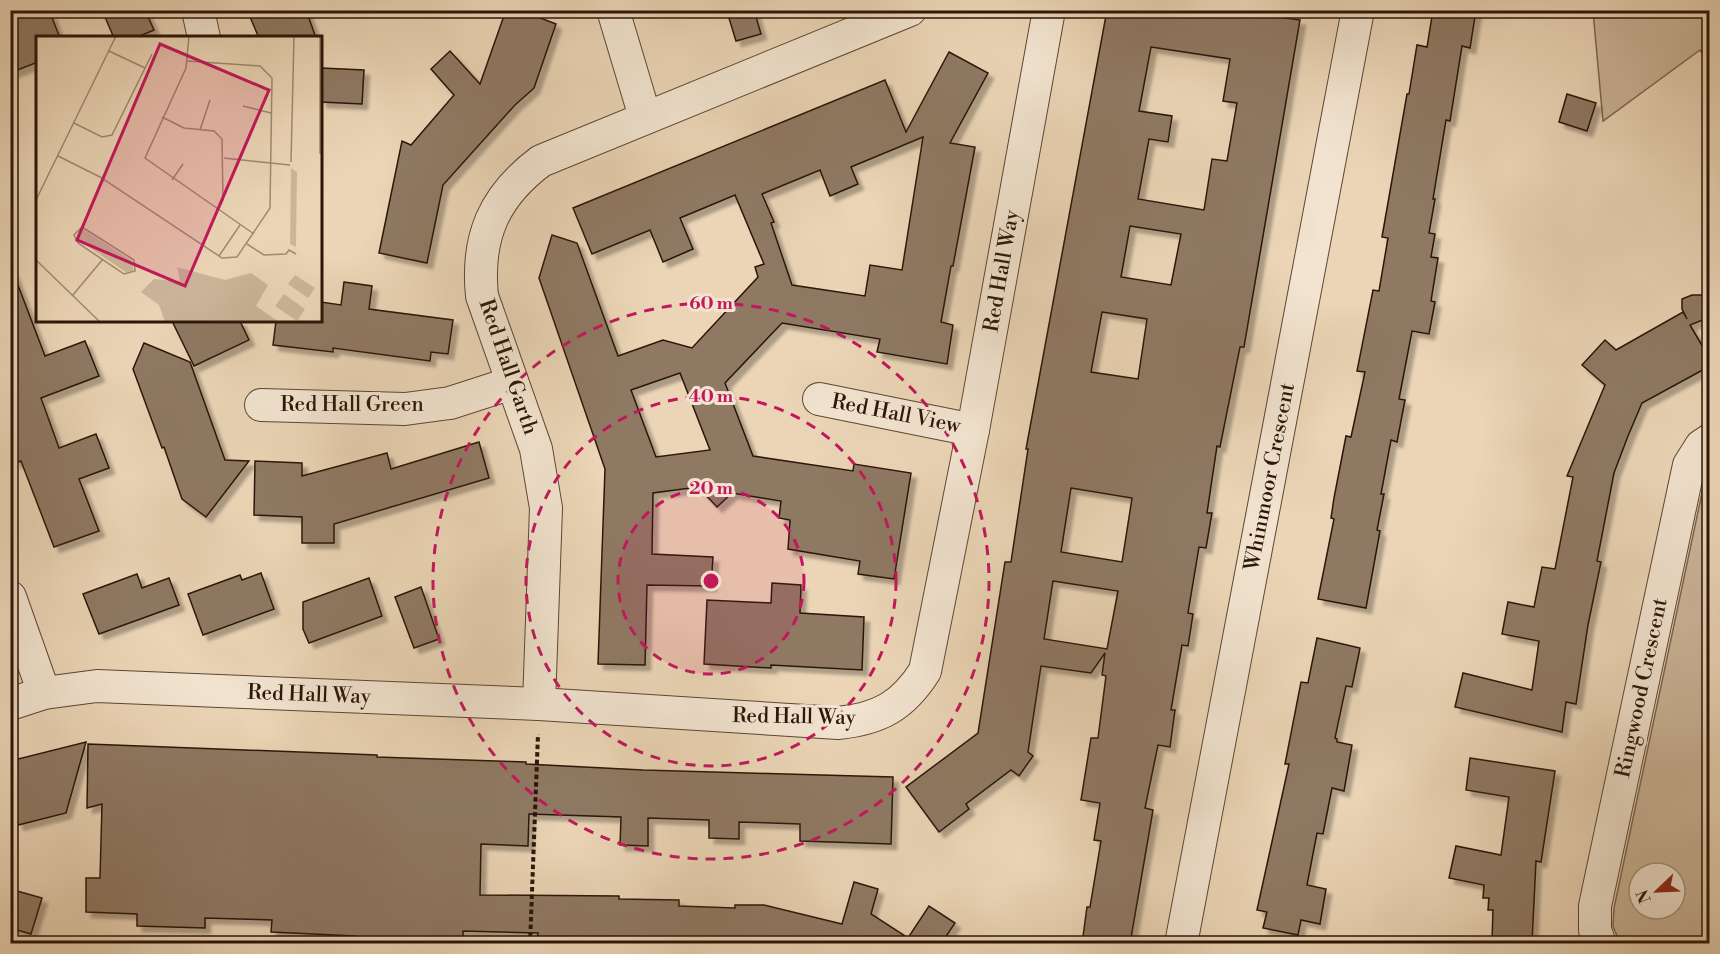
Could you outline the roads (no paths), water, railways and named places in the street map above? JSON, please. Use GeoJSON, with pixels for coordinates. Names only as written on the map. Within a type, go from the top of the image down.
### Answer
{"type":"FeatureCollection","features":[{"type":"Feature","properties":{"kind":"street"},"geometry":{"type":"LineString","coordinates":[[198,10],[204,36]]}},
{"type":"Feature","properties":{"kind":"street"},"geometry":{"type":"LineString","coordinates":[[613,10],[645,117]]}},
{"type":"Feature","properties":{"kind":"street","name":"Red Hall Garth"},"geometry":{"type":"LineString","coordinates":[[539,704],[546,508],[536,449],[482,296],[481,251],[496,209],[508,191],[524,174],[542,161],[910,10]]}},
{"type":"Feature","properties":{"kind":"street","name":"Red Hall Way"},"geometry":{"type":"LineString","coordinates":[[10,704],[44,693],[97,686],[539,704],[838,723],[859,721],[880,714],[898,703],[914,689],[925,671],[973,430],[1049,10]]}},
{"type":"Feature","properties":{"kind":"street","name":"Whinmoor Crescent"},"geometry":{"type":"LineString","coordinates":[[1181,944],[1358,10]]}},
{"type":"Feature","properties":{"kind":"street","name":"Red Hall Green"},"geometry":{"type":"LineString","coordinates":[[261,405],[405,410],[450,403],[512,383]]}},
{"type":"Feature","properties":{"kind":"street","name":"Red Hall View"},"geometry":{"type":"LineString","coordinates":[[819,399],[973,430]]}},
{"type":"Feature","properties":{"kind":"street","name":"Ringwood Crescent"},"geometry":{"type":"LineString","coordinates":[[1600,944],[1595,930],[1595,906],[1689,465],[1701,446],[1710,440]]}},
{"type":"Feature","properties":{"kind":"street"},"geometry":{"type":"LineString","coordinates":[[10,597],[44,693]]}}]}
